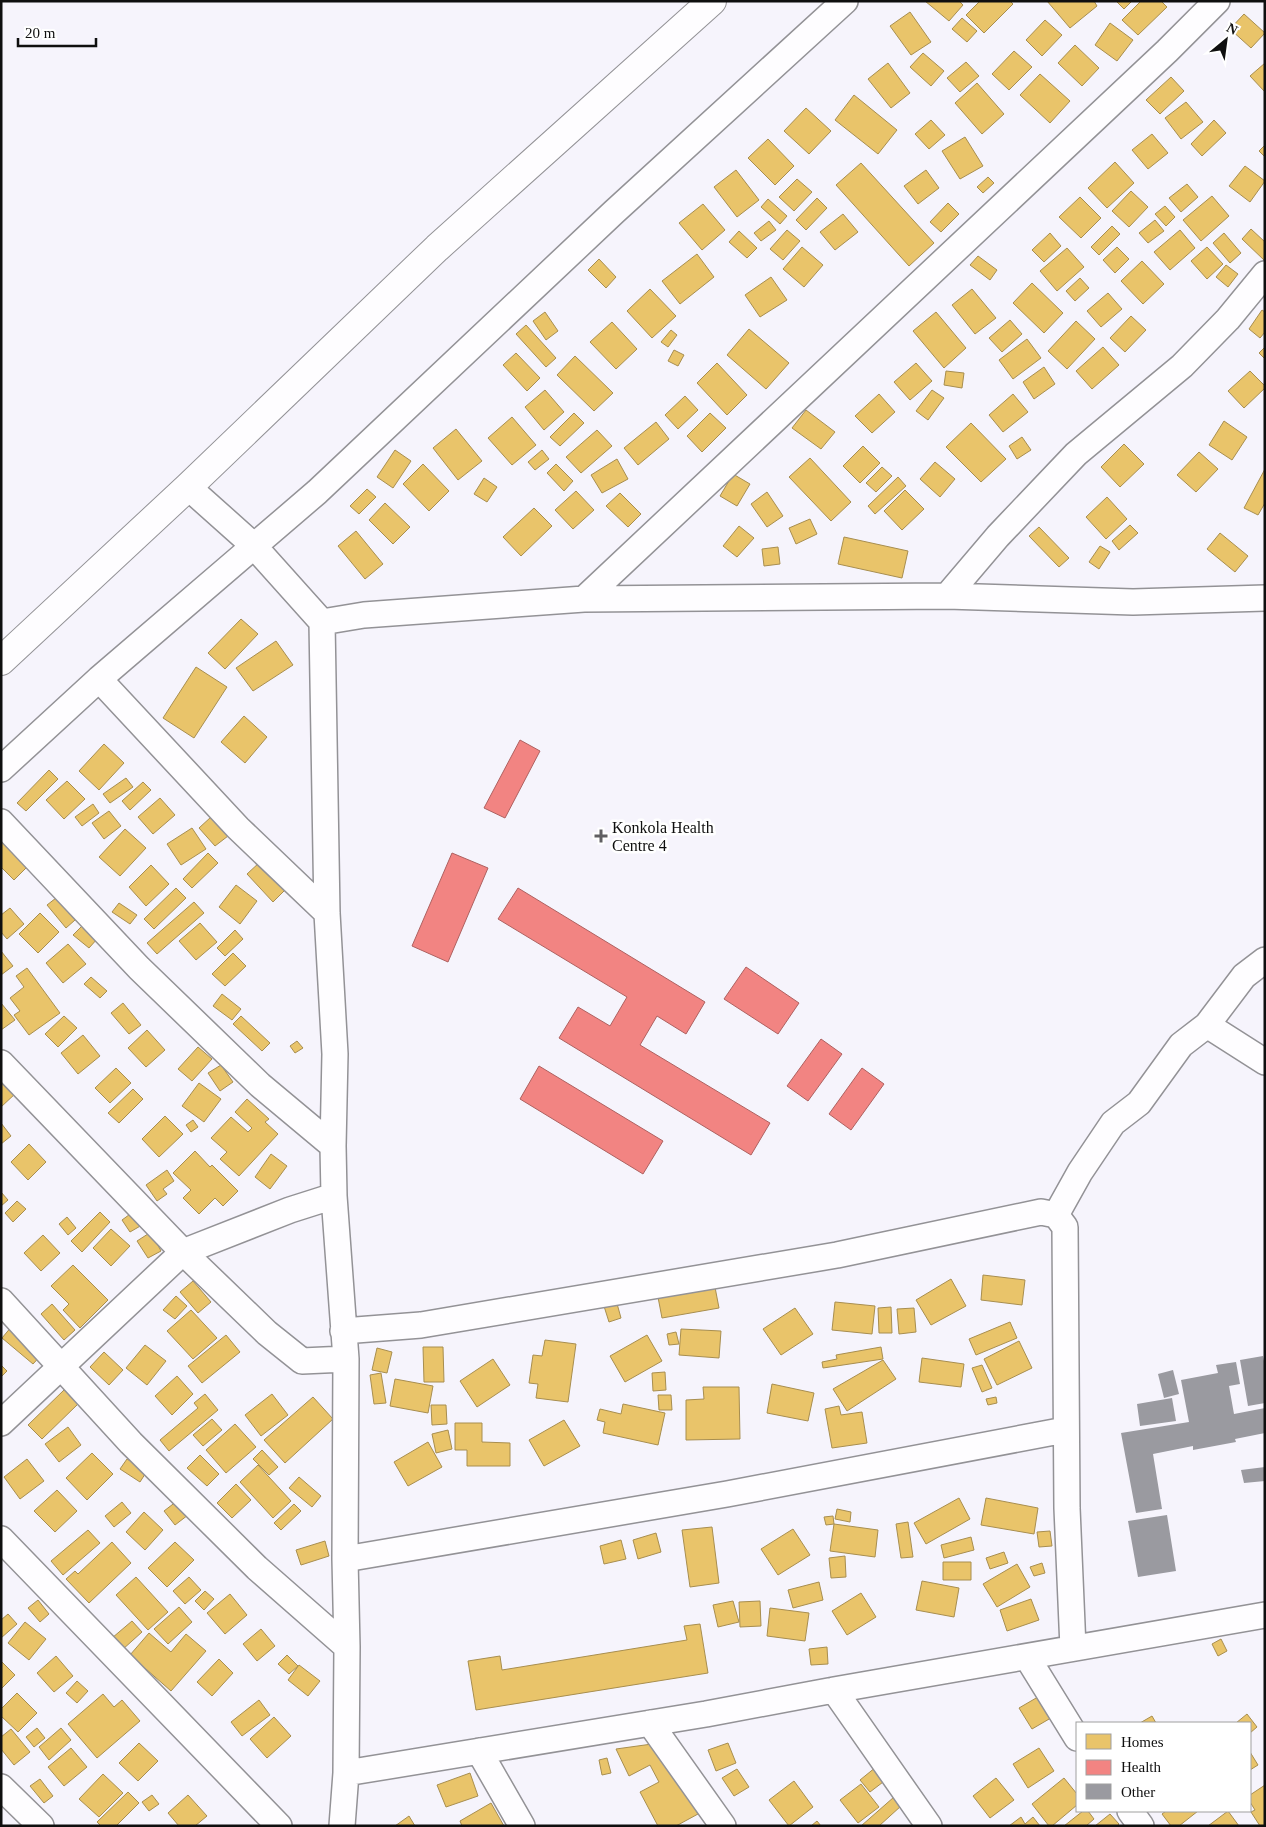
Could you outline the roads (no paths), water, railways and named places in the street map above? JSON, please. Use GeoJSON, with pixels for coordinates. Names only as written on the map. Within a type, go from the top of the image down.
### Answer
{"type":"FeatureCollection","features":[{"type":"Feature","properties":{"kind":"street"},"geometry":{"type":"LineString","coordinates":[[1,662],[188,487],[436,248],[712,1]]}},
{"type":"Feature","properties":{"kind":"street"},"geometry":{"type":"LineString","coordinates":[[1,769],[99,680],[316,492],[621,205],[845,1]]}},
{"type":"Feature","properties":{"kind":"street"},"geometry":{"type":"LineString","coordinates":[[584,599],[1167,52],[1217,1]]}},
{"type":"Feature","properties":{"kind":"street"},"geometry":{"type":"LineString","coordinates":[[947,596],[998,536],[1076,454],[1182,366],[1228,319],[1265,274]]}},
{"type":"Feature","properties":{"kind":"street"},"geometry":{"type":"LineString","coordinates":[[188,487],[253,545],[322,622],[327,913],[334,1054],[334,1196],[346,1359],[346,1773],[342,1826]]}},
{"type":"Feature","properties":{"kind":"street"},"geometry":{"type":"LineString","coordinates":[[322,622],[364,614],[584,599],[947,596],[1133,602],[1265,598]]}},
{"type":"Feature","properties":{"kind":"street"},"geometry":{"type":"LineString","coordinates":[[99,680],[238,828],[327,913]]}},
{"type":"Feature","properties":{"kind":"street"},"geometry":{"type":"LineString","coordinates":[[1,822],[139,968],[260,1085],[333,1146]]}},
{"type":"Feature","properties":{"kind":"street"},"geometry":{"type":"LineString","coordinates":[[1056,1215],[1080,1172],[1113,1123],[1139,1103],[1181,1046],[1207,1025],[1244,976],[1265,960]]}},
{"type":"Feature","properties":{"kind":"street"},"geometry":{"type":"LineString","coordinates":[[1207,1025],[1265,1062]]}},
{"type":"Feature","properties":{"kind":"street"},"geometry":{"type":"LineString","coordinates":[[1,1063],[183,1252],[266,1333],[302,1361],[346,1359]]}},
{"type":"Feature","properties":{"kind":"street"},"geometry":{"type":"LineString","coordinates":[[1,1423],[183,1252],[290,1210],[334,1196]]}},
{"type":"Feature","properties":{"kind":"street"},"geometry":{"type":"LineString","coordinates":[[343,1331],[421,1325],[837,1255],[1041,1212],[1056,1215],[1065,1227],[1065,1430],[1073,1648]]}},
{"type":"Feature","properties":{"kind":"street"},"geometry":{"type":"LineString","coordinates":[[1,1301],[131,1443],[257,1568],[347,1647]]}},
{"type":"Feature","properties":{"kind":"street"},"geometry":{"type":"LineString","coordinates":[[345,1559],[727,1494],[1065,1430]]}},
{"type":"Feature","properties":{"kind":"street"},"geometry":{"type":"LineString","coordinates":[[1,1538],[279,1826]]}},
{"type":"Feature","properties":{"kind":"street"},"geometry":{"type":"LineString","coordinates":[[346,1773],[650,1723],[1265,1615]]}},
{"type":"Feature","properties":{"kind":"street"},"geometry":{"type":"LineString","coordinates":[[1027,1657],[1076,1736]]}},
{"type":"Feature","properties":{"kind":"street"},"geometry":{"type":"LineString","coordinates":[[834,1690],[928,1826]]}},
{"type":"Feature","properties":{"kind":"street"},"geometry":{"type":"LineString","coordinates":[[650,1723],[723,1826]]}},
{"type":"Feature","properties":{"kind":"street"},"geometry":{"type":"LineString","coordinates":[[479,1751],[522,1826]]}},
{"type":"Feature","properties":{"kind":"street"},"geometry":{"type":"LineString","coordinates":[[1,1787],[41,1826]]}},
{"type":"Feature","properties":{"kind":"street"},"geometry":{"type":"LineString","coordinates":[[1131,1812],[1140,1826]]}},
{"type":"Feature","properties":{"kind":"place","name":"Konkola Health Centre 4"},"geometry":{"type":"Point","coordinates":[601,836]}}]}
